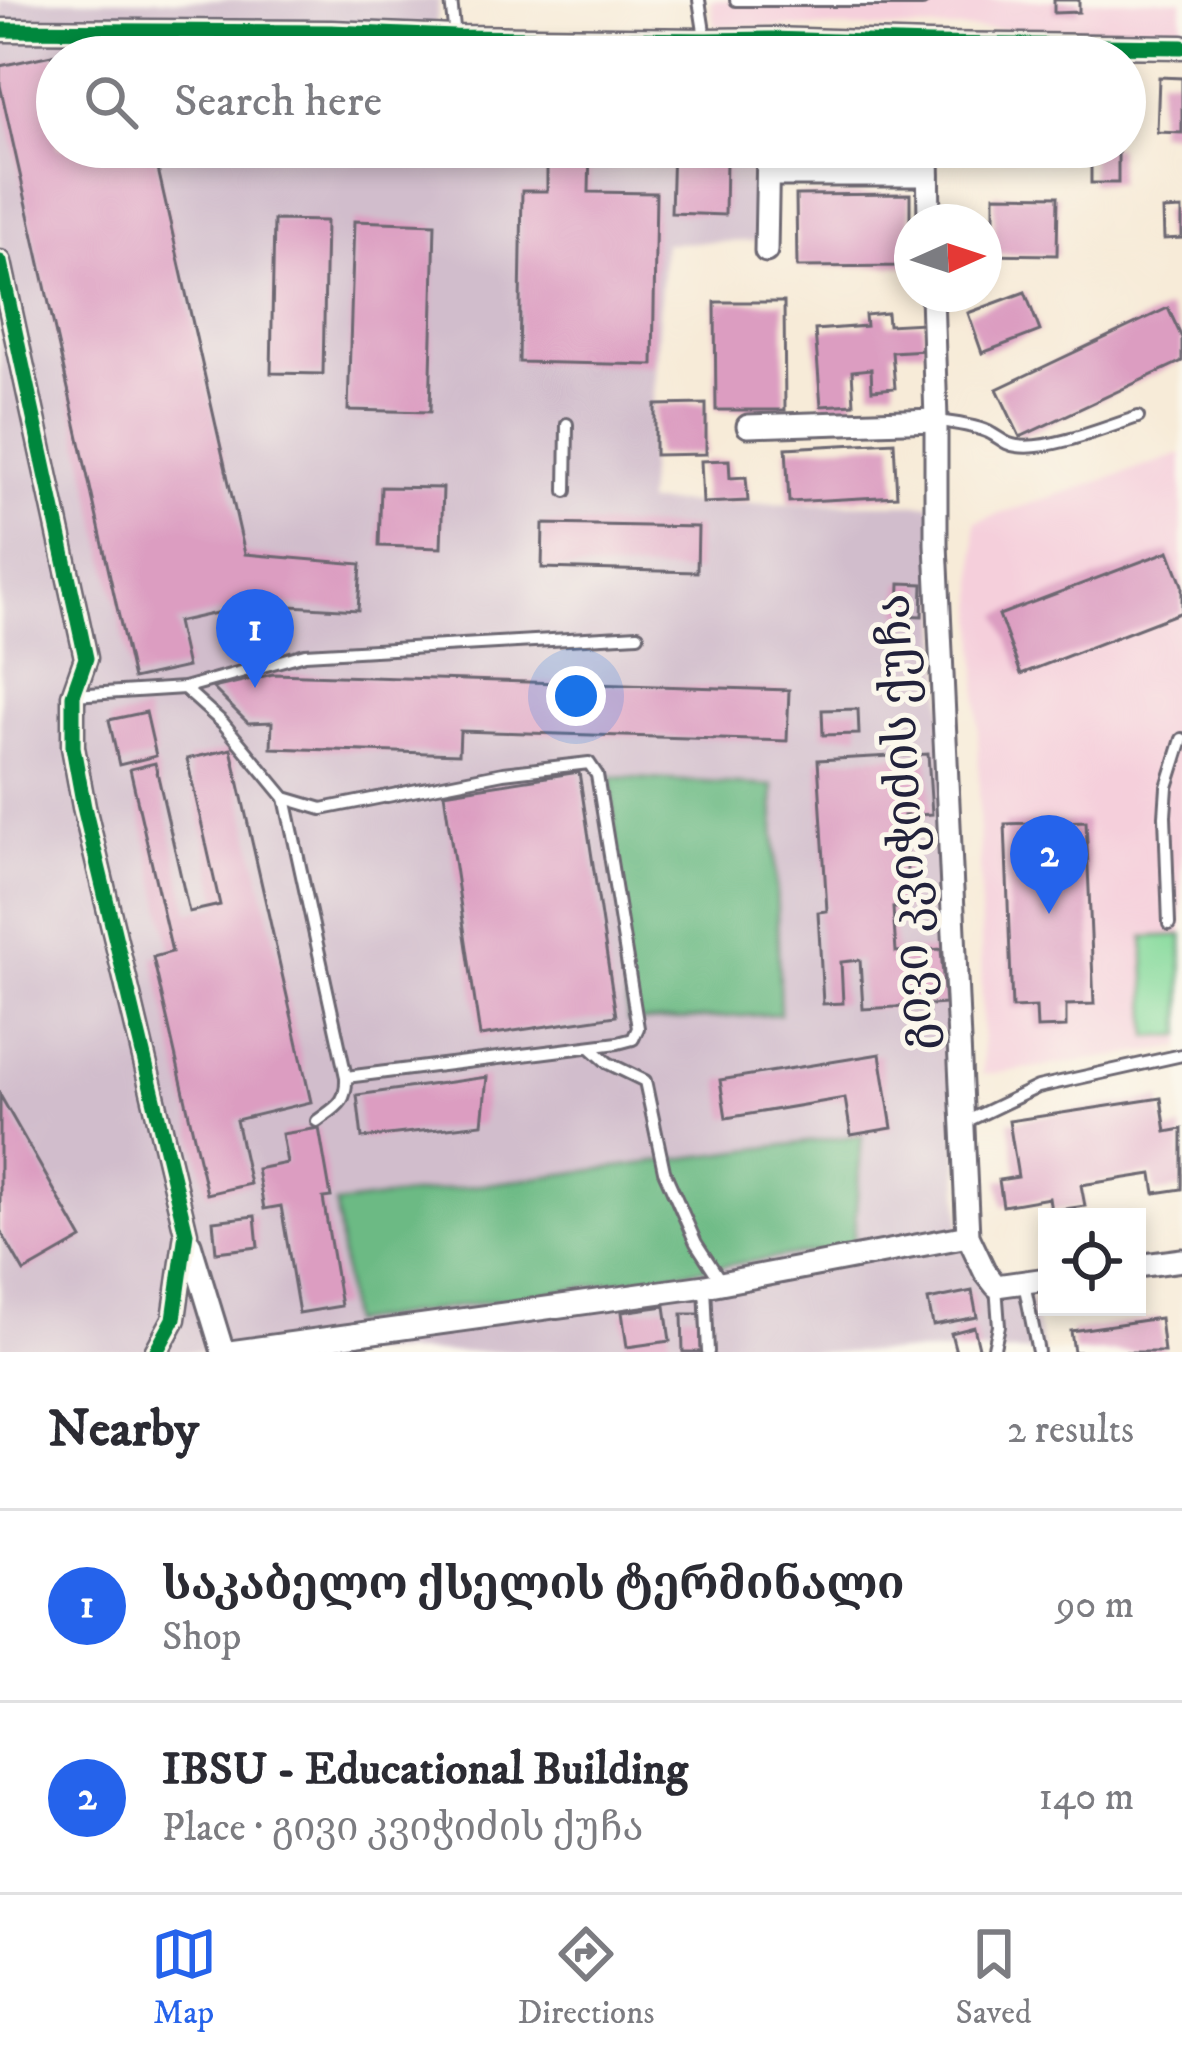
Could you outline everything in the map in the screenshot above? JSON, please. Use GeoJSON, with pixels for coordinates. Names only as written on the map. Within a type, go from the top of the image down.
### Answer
{"type":"FeatureCollection","features":[{"type":"Feature","properties":{"kind":"street"},"geometry":{"type":"LineString","coordinates":[[0,30],[430,36]]}},
{"type":"Feature","properties":{"kind":"street"},"geometry":{"type":"LineString","coordinates":[[1146,48],[1182,47]]}},
{"type":"Feature","properties":{"kind":"street"},"geometry":{"type":"LineString","coordinates":[[766,251],[768,168]]}},
{"type":"Feature","properties":{"kind":"street"},"geometry":{"type":"LineString","coordinates":[[928,168],[929,204]]}},
{"type":"Feature","properties":{"kind":"street"},"geometry":{"type":"LineString","coordinates":[[768,175],[928,175]]}},
{"type":"Feature","properties":{"kind":"street"},"geometry":{"type":"LineString","coordinates":[[0,262],[86,658],[73,695],[74,747],[84,806],[186,1233],[227,1352],[713,1285],[968,1236]]}},
{"type":"Feature","properties":{"kind":"street","name":"გივი კვიჭიძის ქუჩა"},"geometry":{"type":"LineString","coordinates":[[933,312],[936,544],[968,1236],[996,1286]]}},
{"type":"Feature","properties":{"kind":"street"},"geometry":{"type":"LineString","coordinates":[[748,426],[936,420]]}},
{"type":"Feature","properties":{"kind":"street"},"geometry":{"type":"LineString","coordinates":[[156,1352],[174,1319],[186,1233]]}},
{"type":"Feature","properties":{"kind":"street"},"geometry":{"type":"LineString","coordinates":[[1146,1265],[1182,1259]]}},
{"type":"Feature","properties":{"kind":"street"},"geometry":{"type":"LineString","coordinates":[[996,1286],[1038,1280]]}},
{"type":"Feature","properties":{"kind":"lane"},"geometry":{"type":"LineString","coordinates":[[451,0],[455,36]]}},
{"type":"Feature","properties":{"kind":"lane"},"geometry":{"type":"LineString","coordinates":[[698,0],[705,36]]}},
{"type":"Feature","properties":{"kind":"lane"},"geometry":{"type":"LineString","coordinates":[[736,0],[922,0]]}},
{"type":"Feature","properties":{"kind":"lane"},"geometry":{"type":"LineString","coordinates":[[936,420],[990,433],[1018,447],[1138,417]]}},
{"type":"Feature","properties":{"kind":"lane"},"geometry":{"type":"LineString","coordinates":[[566,491],[567,424]]}},
{"type":"Feature","properties":{"kind":"lane"},"geometry":{"type":"LineString","coordinates":[[73,695],[184,688],[305,654],[638,634]]}},
{"type":"Feature","properties":{"kind":"lane"},"geometry":{"type":"LineString","coordinates":[[184,688],[223,723],[285,798],[346,1077],[347,1093],[341,1103],[317,1121]]}},
{"type":"Feature","properties":{"kind":"lane"},"geometry":{"type":"LineString","coordinates":[[1168,925],[1167,787],[1182,740]]}},
{"type":"Feature","properties":{"kind":"lane"},"geometry":{"type":"LineString","coordinates":[[285,798],[322,809],[502,772],[589,763],[596,775],[638,1028],[632,1039],[346,1077]]}},
{"type":"Feature","properties":{"kind":"lane"},"geometry":{"type":"LineString","coordinates":[[590,1047],[608,1063],[644,1081],[664,1171],[713,1285],[707,1352]]}},
{"type":"Feature","properties":{"kind":"lane"},"geometry":{"type":"LineString","coordinates":[[962,1124],[1038,1087],[1182,1055]]}},
{"type":"Feature","properties":{"kind":"lane"},"geometry":{"type":"LineString","coordinates":[[1024,1282],[1038,1352]]}},
{"type":"Feature","properties":{"kind":"lane"},"geometry":{"type":"LineString","coordinates":[[993,1352],[999,1327],[996,1286]]}},
{"type":"Feature","properties":{"kind":"shaded area"},"geometry":{"type":"Polygon","coordinates":[[[0,0],[439,0],[435,36],[36,36],[36,168],[763,168],[761,241],[664,243],[646,503],[936,504],[961,1243],[1029,1291],[1044,1352],[0,1352],[0,0]]]}},
{"type":"Feature","properties":{"kind":"shaded area"},"geometry":{"type":"Polygon","coordinates":[[[711,0],[1182,0],[1182,32],[714,26],[711,0]]]}},
{"type":"Feature","properties":{"kind":"shaded area"},"geometry":{"type":"Polygon","coordinates":[[[1182,454],[1182,1047],[983,1075],[975,522],[1182,454]]]}},
{"type":"Feature","properties":{"kind":"green space"},"geometry":{"type":"Polygon","coordinates":[[[611,777],[773,786],[780,1014],[628,1022],[611,777]]]}},
{"type":"Feature","properties":{"kind":"green space"},"geometry":{"type":"Polygon","coordinates":[[[1182,935],[1182,1035],[1149,1037],[1144,937],[1182,935]]]}},
{"type":"Feature","properties":{"kind":"green space"},"geometry":{"type":"Polygon","coordinates":[[[862,1135],[853,1246],[349,1323],[336,1204],[862,1135]]]}},
{"type":"Feature","properties":{"kind":"building"},"geometry":{"type":"Polygon","coordinates":[[[1054,0],[1079,0],[1079,12],[1054,13],[1054,0]]]}},
{"type":"Feature","properties":{"kind":"building"},"geometry":{"type":"Polygon","coordinates":[[[36,58],[36,168],[158,168],[245,554],[361,564],[358,610],[256,604],[177,622],[187,667],[133,679],[0,85],[0,66],[36,58]]]}},
{"type":"Feature","properties":{"kind":"building"},"geometry":{"type":"Polygon","coordinates":[[[1159,77],[1182,78],[1182,133],[1157,132],[1159,77]]]}},
{"type":"Feature","properties":{"kind":"building"},"geometry":{"type":"Polygon","coordinates":[[[547,168],[590,168],[589,192],[656,193],[653,365],[519,362],[522,191],[547,191],[547,168]]]}},
{"type":"Feature","properties":{"kind":"building"},"geometry":{"type":"Polygon","coordinates":[[[672,168],[726,168],[725,215],[671,213],[672,168]]]}},
{"type":"Feature","properties":{"kind":"building"},"geometry":{"type":"Polygon","coordinates":[[[1091,168],[1118,168],[1118,183],[1091,183],[1091,168]]]}},
{"type":"Feature","properties":{"kind":"building"},"geometry":{"type":"Polygon","coordinates":[[[910,194],[910,204],[894,204],[894,266],[797,267],[796,195],[910,194]]]}},
{"type":"Feature","properties":{"kind":"building"},"geometry":{"type":"Polygon","coordinates":[[[994,195],[1058,196],[1057,255],[1002,254],[1002,204],[994,204],[994,195]]]}},
{"type":"Feature","properties":{"kind":"building"},"geometry":{"type":"Polygon","coordinates":[[[1182,209],[1182,238],[1164,239],[1163,210],[1182,209]]]}},
{"type":"Feature","properties":{"kind":"building"},"geometry":{"type":"Polygon","coordinates":[[[274,220],[326,221],[323,374],[271,373],[274,220]]]}},
{"type":"Feature","properties":{"kind":"building"},"geometry":{"type":"Polygon","coordinates":[[[354,221],[435,224],[430,412],[348,410],[354,221]]]}},
{"type":"Feature","properties":{"kind":"building"},"geometry":{"type":"Polygon","coordinates":[[[1025,292],[1040,331],[982,353],[968,313],[1002,312],[1002,300],[1025,292]]]}},
{"type":"Feature","properties":{"kind":"building"},"geometry":{"type":"Polygon","coordinates":[[[715,302],[784,302],[785,410],[716,410],[715,302]]]}},
{"type":"Feature","properties":{"kind":"building"},"geometry":{"type":"Polygon","coordinates":[[[1168,308],[1182,338],[1182,361],[1020,437],[997,389],[1168,308]]]}},
{"type":"Feature","properties":{"kind":"building"},"geometry":{"type":"Polygon","coordinates":[[[887,313],[888,325],[923,323],[925,350],[892,352],[895,388],[872,390],[871,369],[852,371],[854,404],[821,406],[815,330],[866,326],[865,315],[887,313]]]}},
{"type":"Feature","properties":{"kind":"building"},"geometry":{"type":"Polygon","coordinates":[[[706,404],[706,454],[655,455],[655,405],[706,404]]]}},
{"type":"Feature","properties":{"kind":"building"},"geometry":{"type":"Polygon","coordinates":[[[894,442],[897,496],[789,502],[786,448],[894,442]]]}},
{"type":"Feature","properties":{"kind":"building"},"geometry":{"type":"Polygon","coordinates":[[[729,460],[730,478],[746,477],[748,501],[703,503],[701,461],[729,460]]]}},
{"type":"Feature","properties":{"kind":"building"},"geometry":{"type":"Polygon","coordinates":[[[381,487],[443,488],[441,548],[379,546],[381,487]]]}},
{"type":"Feature","properties":{"kind":"building"},"geometry":{"type":"Polygon","coordinates":[[[543,524],[698,527],[697,572],[542,568],[543,524]]]}},
{"type":"Feature","properties":{"kind":"building"},"geometry":{"type":"Polygon","coordinates":[[[1169,551],[1182,585],[1182,612],[1021,674],[999,615],[1169,551]]]}},
{"type":"Feature","properties":{"kind":"building"},"geometry":{"type":"Polygon","coordinates":[[[900,583],[923,584],[922,616],[899,615],[900,583]]]}},
{"type":"Feature","properties":{"kind":"building"},"geometry":{"type":"Polygon","coordinates":[[[273,674],[789,690],[787,741],[460,731],[459,754],[271,748],[272,722],[248,723],[213,688],[273,674]]]}},
{"type":"Feature","properties":{"kind":"building"},"geometry":{"type":"Polygon","coordinates":[[[858,709],[859,734],[823,735],[822,710],[858,709]]]}},
{"type":"Feature","properties":{"kind":"building"},"geometry":{"type":"Polygon","coordinates":[[[146,712],[156,756],[119,765],[109,720],[146,712]]]}},
{"type":"Feature","properties":{"kind":"building"},"geometry":{"type":"Polygon","coordinates":[[[231,749],[311,1102],[236,1120],[250,1184],[207,1194],[153,957],[172,952],[130,769],[155,763],[189,912],[220,905],[187,759],[231,749]]]}},
{"type":"Feature","properties":{"kind":"building"},"geometry":{"type":"Polygon","coordinates":[[[928,754],[932,814],[904,816],[909,907],[893,908],[896,952],[941,949],[945,1004],[863,1009],[860,960],[841,962],[843,1003],[823,1004],[818,912],[827,911],[818,760],[928,754]]]}},
{"type":"Feature","properties":{"kind":"building"},"geometry":{"type":"Polygon","coordinates":[[[579,772],[616,1016],[480,1036],[444,793],[579,772]]]}},
{"type":"Feature","properties":{"kind":"building"},"geometry":{"type":"Polygon","coordinates":[[[1086,821],[1094,1004],[1066,1005],[1066,1027],[1037,1028],[1036,1007],[1012,1008],[1005,824],[1086,821]]]}},
{"type":"Feature","properties":{"kind":"building"},"geometry":{"type":"Polygon","coordinates":[[[880,1054],[892,1128],[851,1135],[845,1098],[726,1118],[720,1080],[880,1054]]]}},
{"type":"Feature","properties":{"kind":"building"},"geometry":{"type":"Polygon","coordinates":[[[487,1077],[482,1124],[362,1138],[357,1095],[487,1077]]]}},
{"type":"Feature","properties":{"kind":"building"},"geometry":{"type":"Polygon","coordinates":[[[0,1095],[82,1239],[24,1272],[0,1230],[0,1095]]]}},
{"type":"Feature","properties":{"kind":"building"},"geometry":{"type":"Polygon","coordinates":[[[1161,1098],[1166,1132],[1182,1129],[1182,1189],[1155,1193],[1152,1174],[1081,1185],[1085,1206],[1051,1208],[1049,1198],[1003,1206],[999,1180],[1018,1177],[1009,1121],[1161,1098]]]}},
{"type":"Feature","properties":{"kind":"building"},"geometry":{"type":"Polygon","coordinates":[[[319,1128],[331,1197],[323,1198],[341,1306],[299,1313],[281,1206],[264,1209],[257,1169],[287,1163],[282,1134],[319,1128]]]}},
{"type":"Feature","properties":{"kind":"building"},"geometry":{"type":"Polygon","coordinates":[[[255,1216],[258,1247],[216,1252],[213,1221],[255,1216]]]}},
{"type":"Feature","properties":{"kind":"building"},"geometry":{"type":"Polygon","coordinates":[[[972,1291],[977,1317],[933,1325],[928,1300],[972,1291]]]}},
{"type":"Feature","properties":{"kind":"building"},"geometry":{"type":"Polygon","coordinates":[[[665,1306],[670,1341],[627,1347],[622,1312],[665,1306]]]}},
{"type":"Feature","properties":{"kind":"building"},"geometry":{"type":"Polygon","coordinates":[[[682,1314],[700,1314],[701,1352],[683,1352],[682,1314]]]}},
{"type":"Feature","properties":{"kind":"building"},"geometry":{"type":"Polygon","coordinates":[[[1160,1318],[1164,1352],[1074,1352],[1071,1331],[1160,1318]]]}},
{"type":"Feature","properties":{"kind":"building"},"geometry":{"type":"Polygon","coordinates":[[[974,1327],[980,1352],[956,1352],[951,1333],[974,1327]]]}},
{"type":"Feature","properties":{"kind":"cycle path"},"geometry":{"type":"LineString","coordinates":[[0,30],[430,36]]}},
{"type":"Feature","properties":{"kind":"cycle path"},"geometry":{"type":"LineString","coordinates":[[1146,47],[1182,47]]}},
{"type":"Feature","properties":{"kind":"cycle path"},"geometry":{"type":"LineString","coordinates":[[0,262],[86,658],[73,695],[73,747],[84,807],[186,1233],[174,1319],[156,1352]]}},
{"type":"Feature","properties":{"kind":"place","name":"საკაბელო ქსელის ტერმინალი"},"geometry":{"type":"Point","coordinates":[255,688]}},
{"type":"Feature","properties":{"kind":"place","name":"IBSU - Educational Building"},"geometry":{"type":"Point","coordinates":[1049,914]}}]}
